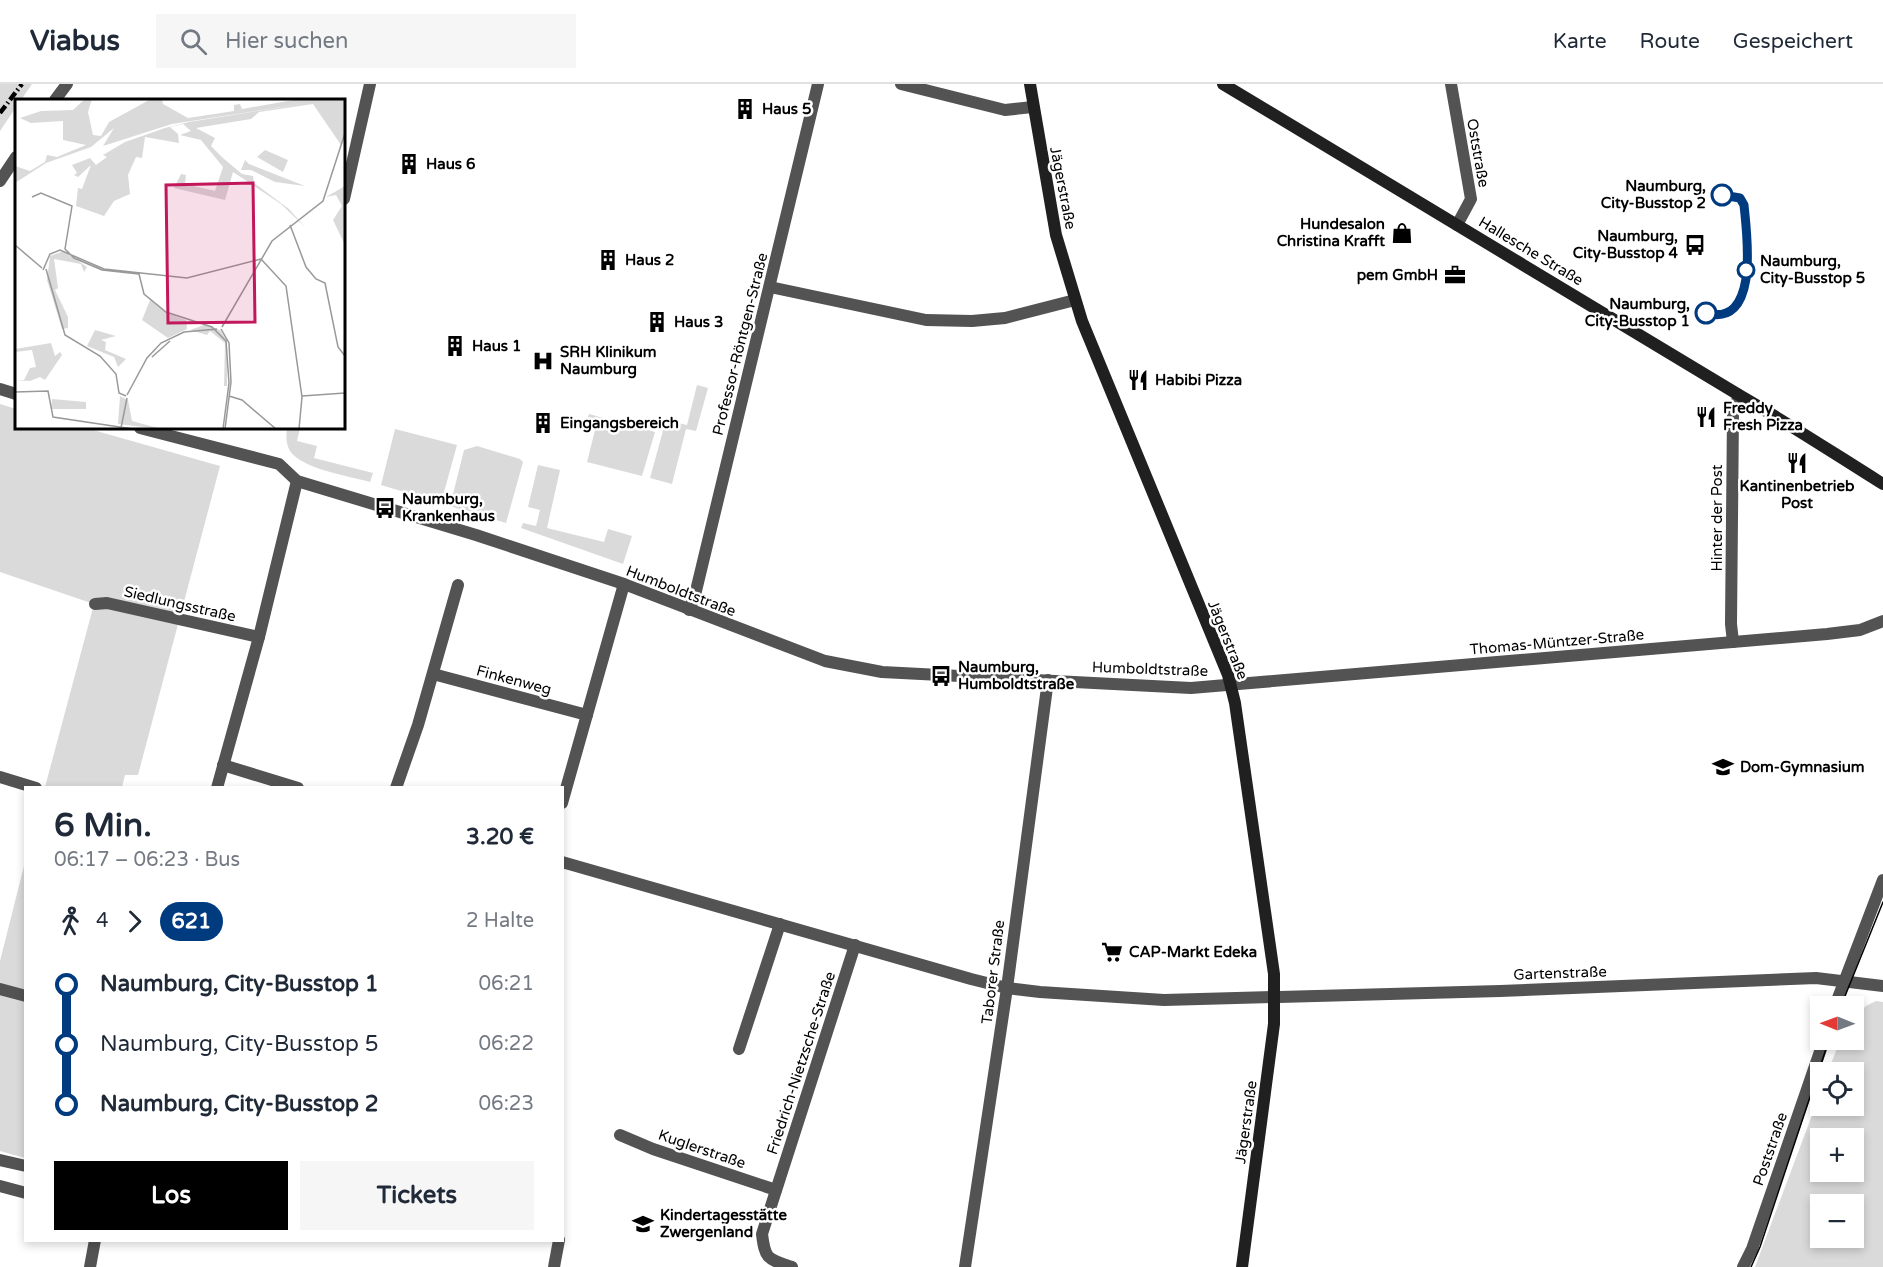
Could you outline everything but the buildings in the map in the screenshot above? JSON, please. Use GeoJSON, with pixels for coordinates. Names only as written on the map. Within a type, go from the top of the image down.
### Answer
{"type":"FeatureCollection","features":[{"type":"Feature","properties":{"kind":"main road","name":"Jägerstraße"},"geometry":{"type":"LineString","coordinates":[[1030,84],[1054,225],[1075,300],[1231,685],[1243,753],[1276,997],[1275,1024],[1242,1267]]}},
{"type":"Feature","properties":{"kind":"main road","name":"Hallesche Straße"},"geometry":{"type":"LineString","coordinates":[[1223,84],[1785,421],[1883,484]]}},
{"type":"Feature","properties":{"kind":"street"},"geometry":{"type":"LineString","coordinates":[[57,99],[67,84]]}},
{"type":"Feature","properties":{"kind":"street"},"geometry":{"type":"LineString","coordinates":[[345,195],[370,84]]}},
{"type":"Feature","properties":{"kind":"street","name":"Professor-Röntgen-Straße"},"geometry":{"type":"LineString","coordinates":[[690,610],[818,84]]}},
{"type":"Feature","properties":{"kind":"street"},"geometry":{"type":"LineString","coordinates":[[901,84],[1005,110],[1033,107]]}},
{"type":"Feature","properties":{"kind":"street","name":"Oststraße"},"geometry":{"type":"LineString","coordinates":[[1451,84],[1471,199],[1457,225]]}},
{"type":"Feature","properties":{"kind":"street"},"geometry":{"type":"LineString","coordinates":[[0,181],[15,158]]}},
{"type":"Feature","properties":{"kind":"street"},"geometry":{"type":"LineString","coordinates":[[770,287],[926,320],[972,321],[1005,318],[1075,300]]}},
{"type":"Feature","properties":{"kind":"street"},"geometry":{"type":"LineString","coordinates":[[0,389],[15,394]]}},
{"type":"Feature","properties":{"kind":"street","name":"Hinter der Post"},"geometry":{"type":"LineString","coordinates":[[1733,642],[1731,624],[1733,413],[1739,395]]}},
{"type":"Feature","properties":{"kind":"street","name":"Humboldtstraße"},"geometry":{"type":"LineString","coordinates":[[144,429],[279,464],[297,481],[624,584],[807,654],[863,670],[912,675],[1191,688],[1231,685]]}},
{"type":"Feature","properties":{"kind":"street"},"geometry":{"type":"LineString","coordinates":[[218,786],[259,638],[297,481]]}},
{"type":"Feature","properties":{"kind":"street"},"geometry":{"type":"LineString","coordinates":[[564,796],[624,584]]}},
{"type":"Feature","properties":{"kind":"street"},"geometry":{"type":"LineString","coordinates":[[397,786],[418,725],[458,585]]}},
{"type":"Feature","properties":{"kind":"street","name":"Siedlungsstraße"},"geometry":{"type":"LineString","coordinates":[[95,604],[107,603],[259,638]]}},
{"type":"Feature","properties":{"kind":"street","name":"Thomas-Müntzer-Straße"},"geometry":{"type":"LineString","coordinates":[[1231,685],[1841,633],[1865,629],[1883,621]]}},
{"type":"Feature","properties":{"kind":"street","name":"Finkenweg"},"geometry":{"type":"LineString","coordinates":[[433,674],[587,715]]}},
{"type":"Feature","properties":{"kind":"street","name":"Taborer Straße"},"geometry":{"type":"LineString","coordinates":[[965,1267],[1048,680]]}},
{"type":"Feature","properties":{"kind":"street"},"geometry":{"type":"LineString","coordinates":[[224,765],[292,786]]}},
{"type":"Feature","properties":{"kind":"street"},"geometry":{"type":"LineString","coordinates":[[0,777],[29,786]]}},
{"type":"Feature","properties":{"kind":"street"},"geometry":{"type":"LineString","coordinates":[[564,863],[1006,988],[1150,1000],[1276,997]]}},
{"type":"Feature","properties":{"kind":"street"},"geometry":{"type":"LineString","coordinates":[[1839,996],[1883,880]]}},
{"type":"Feature","properties":{"kind":"street"},"geometry":{"type":"LineString","coordinates":[[739,1049],[780,924]]}},
{"type":"Feature","properties":{"kind":"street","name":"Friedrich-Nietzsche-Straße"},"geometry":{"type":"LineString","coordinates":[[776,1190],[855,945]]}},
{"type":"Feature","properties":{"kind":"street","name":"Gartenstraße"},"geometry":{"type":"LineString","coordinates":[[1276,997],[1500,991],[1816,978],[1883,986]]}},
{"type":"Feature","properties":{"kind":"street"},"geometry":{"type":"LineString","coordinates":[[0,989],[24,995]]}},
{"type":"Feature","properties":{"kind":"street","name":"Poststraße"},"geometry":{"type":"LineString","coordinates":[[1743,1267],[1752,1249],[1821,1050]]}},
{"type":"Feature","properties":{"kind":"street","name":"Kuglerstraße"},"geometry":{"type":"LineString","coordinates":[[620,1135],[652,1149],[776,1190]]}},
{"type":"Feature","properties":{"kind":"street"},"geometry":{"type":"LineString","coordinates":[[0,1160],[24,1166]]}},
{"type":"Feature","properties":{"kind":"street"},"geometry":{"type":"LineString","coordinates":[[0,1186],[24,1192]]}},
{"type":"Feature","properties":{"kind":"street"},"geometry":{"type":"LineString","coordinates":[[776,1190],[762,1234],[764,1251],[768,1258],[792,1267]]}},
{"type":"Feature","properties":{"kind":"street"},"geometry":{"type":"LineString","coordinates":[[90,1267],[95,1242]]}},
{"type":"Feature","properties":{"kind":"street"},"geometry":{"type":"LineString","coordinates":[[554,1267],[559,1242]]}},
{"type":"Feature","properties":{"kind":"shaded area"},"geometry":{"type":"Polygon","coordinates":[[[0,84],[32,84],[22,99],[15,99],[15,108],[0,131],[0,84]]]}},
{"type":"Feature","properties":{"kind":"shaded area"},"geometry":{"type":"Polygon","coordinates":[[[697,385],[708,388],[696,431],[686,429],[672,484],[650,478],[666,420],[687,425],[697,385]]]}},
{"type":"Feature","properties":{"kind":"shaded area"},"geometry":{"type":"Polygon","coordinates":[[[0,404],[15,409],[15,429],[90,429],[220,466],[138,775],[125,775],[122,786],[45,786],[94,604],[0,572],[0,404]]]}},
{"type":"Feature","properties":{"kind":"shaded area"},"geometry":{"type":"Polygon","coordinates":[[[589,414],[655,432],[642,476],[587,462],[595,430],[591,428],[592,422],[587,420],[589,414]]]}},
{"type":"Feature","properties":{"kind":"shaded area"},"geometry":{"type":"Polygon","coordinates":[[[287,429],[300,429],[297,441],[317,446],[314,458],[373,473],[370,482],[305,463],[290,451],[286,437],[287,429]]]}},
{"type":"Feature","properties":{"kind":"shaded area"},"geometry":{"type":"Polygon","coordinates":[[[395,429],[457,445],[441,503],[381,485],[395,429]]]}},
{"type":"Feature","properties":{"kind":"shaded area"},"geometry":{"type":"Polygon","coordinates":[[[477,446],[520,459],[523,462],[506,523],[450,506],[464,450],[477,446]]]}},
{"type":"Feature","properties":{"kind":"shaded area"},"geometry":{"type":"Polygon","coordinates":[[[538,465],[560,470],[547,528],[604,542],[608,529],[632,536],[623,564],[521,528],[523,523],[536,526],[540,510],[528,507],[538,465]]]}},
{"type":"Feature","properties":{"kind":"shaded area"},"geometry":{"type":"Polygon","coordinates":[[[24,866],[24,1158],[0,1151],[0,961],[24,866]]]}},
{"type":"Feature","properties":{"kind":"shaded area"},"geometry":{"type":"Polygon","coordinates":[[[1876,1001],[1883,1002],[1883,1267],[1755,1267],[1812,1116],[1864,1116],[1864,1062],[1832,1062],[1836,1050],[1864,1050],[1864,1008],[1876,1001]]]}},
{"type":"Feature","properties":{"kind":"tram line"},"geometry":{"type":"LineString","coordinates":[[1845,996],[1883,902]]}},
{"type":"Feature","properties":{"kind":"tram line"},"geometry":{"type":"LineString","coordinates":[[1751,1267],[1760,1247],[1826,1050]]}},
{"type":"Feature","properties":{"kind":"railway"},"geometry":{"type":"LineString","coordinates":[[0,113],[22,84]]}},
{"type":"Feature","properties":{"kind":"bus line","name":"621"},"geometry":{"type":"LineString","coordinates":[[1706,313],[1720,315],[1728,313],[1738,304],[1744,293],[1748,253],[1744,205],[1740,198],[1722,195]]}},
{"type":"Feature","properties":{"kind":"place","name":"Haus 5"},"geometry":{"type":"Point","coordinates":[745,109]}},
{"type":"Feature","properties":{"kind":"place","name":"Haus 6"},"geometry":{"type":"Point","coordinates":[409,164]}},
{"type":"Feature","properties":{"kind":"place","name":"Naumburg, City-Busstop 2"},"geometry":{"type":"Point","coordinates":[1722,195]}},
{"type":"Feature","properties":{"kind":"place","name":"Hundesalon Christina Krafft"},"geometry":{"type":"Point","coordinates":[1402,233]}},
{"type":"Feature","properties":{"kind":"place","name":"Naumburg, City-Busstop 4"},"geometry":{"type":"Point","coordinates":[1695,245]}},
{"type":"Feature","properties":{"kind":"place","name":"Haus 2"},"geometry":{"type":"Point","coordinates":[608,260]}},
{"type":"Feature","properties":{"kind":"place","name":"Naumburg, City-Busstop 5"},"geometry":{"type":"Point","coordinates":[1746,270]}},
{"type":"Feature","properties":{"kind":"place","name":"pem GmbH"},"geometry":{"type":"Point","coordinates":[1455,275]}},
{"type":"Feature","properties":{"kind":"place","name":"Naumburg, City-Busstop 1"},"geometry":{"type":"Point","coordinates":[1706,313]}},
{"type":"Feature","properties":{"kind":"place","name":"Haus 3"},"geometry":{"type":"Point","coordinates":[657,322]}},
{"type":"Feature","properties":{"kind":"place","name":"Haus 1"},"geometry":{"type":"Point","coordinates":[455,346]}},
{"type":"Feature","properties":{"kind":"place","name":"SRH Klinikum Naumburg"},"geometry":{"type":"Point","coordinates":[543,361]}},
{"type":"Feature","properties":{"kind":"place","name":"Habibi Pizza"},"geometry":{"type":"Point","coordinates":[1138,380]}},
{"type":"Feature","properties":{"kind":"place","name":"Freddy Fresh Pizza"},"geometry":{"type":"Point","coordinates":[1706,417]}},
{"type":"Feature","properties":{"kind":"place","name":"Eingangsbereich"},"geometry":{"type":"Point","coordinates":[543,423]}},
{"type":"Feature","properties":{"kind":"place","name":"Kantinenbetrieb Post"},"geometry":{"type":"Point","coordinates":[1797,463]}},
{"type":"Feature","properties":{"kind":"place","name":"Naumburg, Krankenhaus"},"geometry":{"type":"Point","coordinates":[385,508]}},
{"type":"Feature","properties":{"kind":"place","name":"Naumburg, Humboldtstraße"},"geometry":{"type":"Point","coordinates":[941,676]}},
{"type":"Feature","properties":{"kind":"place","name":"Dom-Gymnasium"},"geometry":{"type":"Point","coordinates":[1723,767]}},
{"type":"Feature","properties":{"kind":"place","name":"CAP-Markt Edeka"},"geometry":{"type":"Point","coordinates":[1112,952]}},
{"type":"Feature","properties":{"kind":"place","name":"Kindertagesstätte Zwergenland"},"geometry":{"type":"Point","coordinates":[643,1224]}}]}
